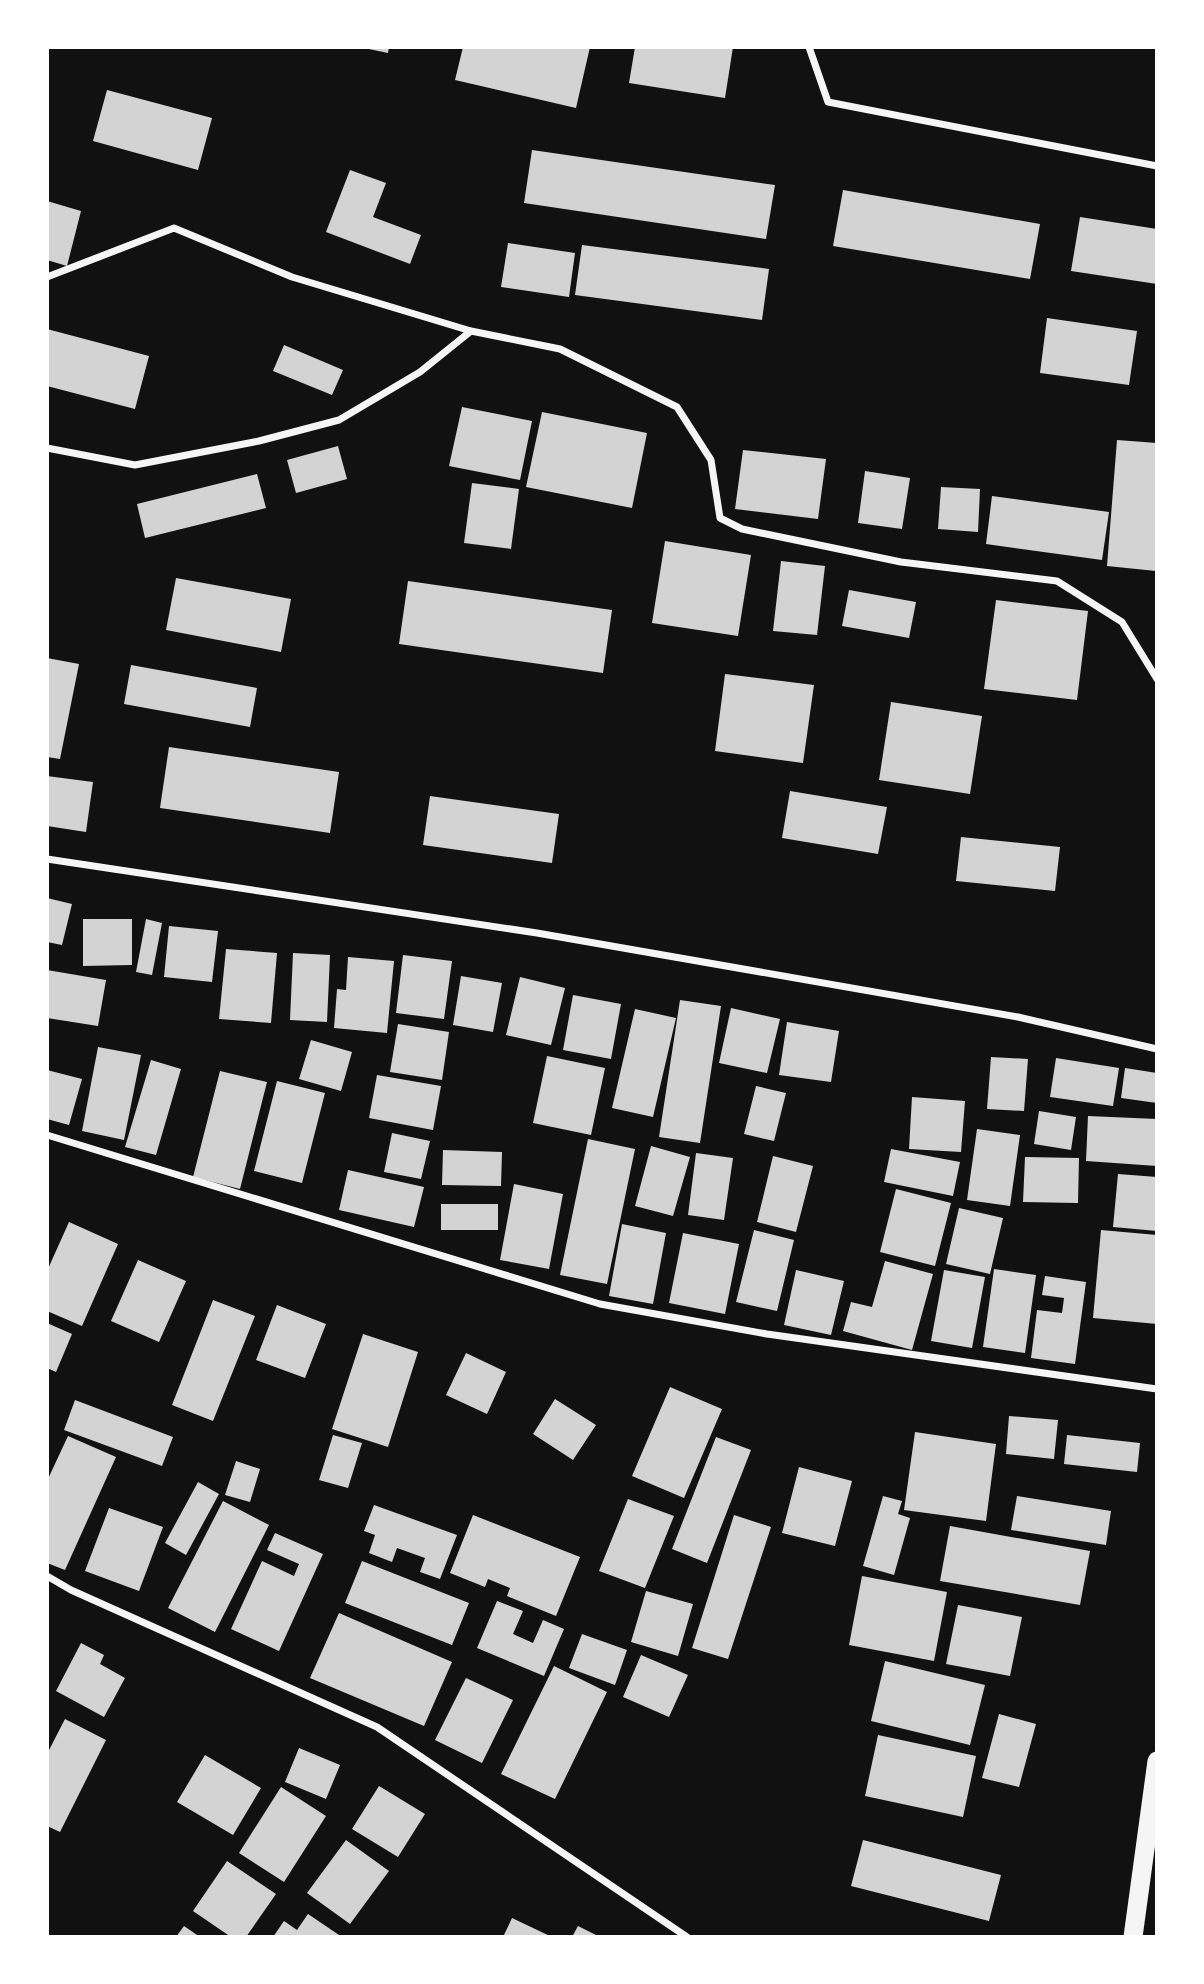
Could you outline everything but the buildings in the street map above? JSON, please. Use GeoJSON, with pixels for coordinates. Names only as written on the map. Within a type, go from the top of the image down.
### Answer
{"type":"FeatureCollection","features":[{"type":"Feature","properties":{"kind":"highway"},"geometry":{"type":"LineString","coordinates":[[1133,1937],[1157,1761]]}},
{"type":"Feature","properties":{"kind":"street"},"geometry":{"type":"LineString","coordinates":[[809,47],[828,102],[1157,166]]}},
{"type":"Feature","properties":{"kind":"street"},"geometry":{"type":"LineString","coordinates":[[47,277],[174,228],[292,277],[471,331],[560,349],[677,407],[711,460],[720,518],[742,529],[901,562],[1057,581],[1122,622],[1157,679]]}},
{"type":"Feature","properties":{"kind":"street"},"geometry":{"type":"LineString","coordinates":[[47,448],[135,465],[260,441],[339,420],[420,372],[471,331]]}},
{"type":"Feature","properties":{"kind":"street"},"geometry":{"type":"LineString","coordinates":[[47,859],[537,933],[1018,1017],[1157,1049]]}},
{"type":"Feature","properties":{"kind":"street"},"geometry":{"type":"LineString","coordinates":[[47,1135],[600,1304],[767,1334],[1157,1389]]}},
{"type":"Feature","properties":{"kind":"street"},"geometry":{"type":"LineString","coordinates":[[47,1576],[377,1727],[687,1937]]}}]}
